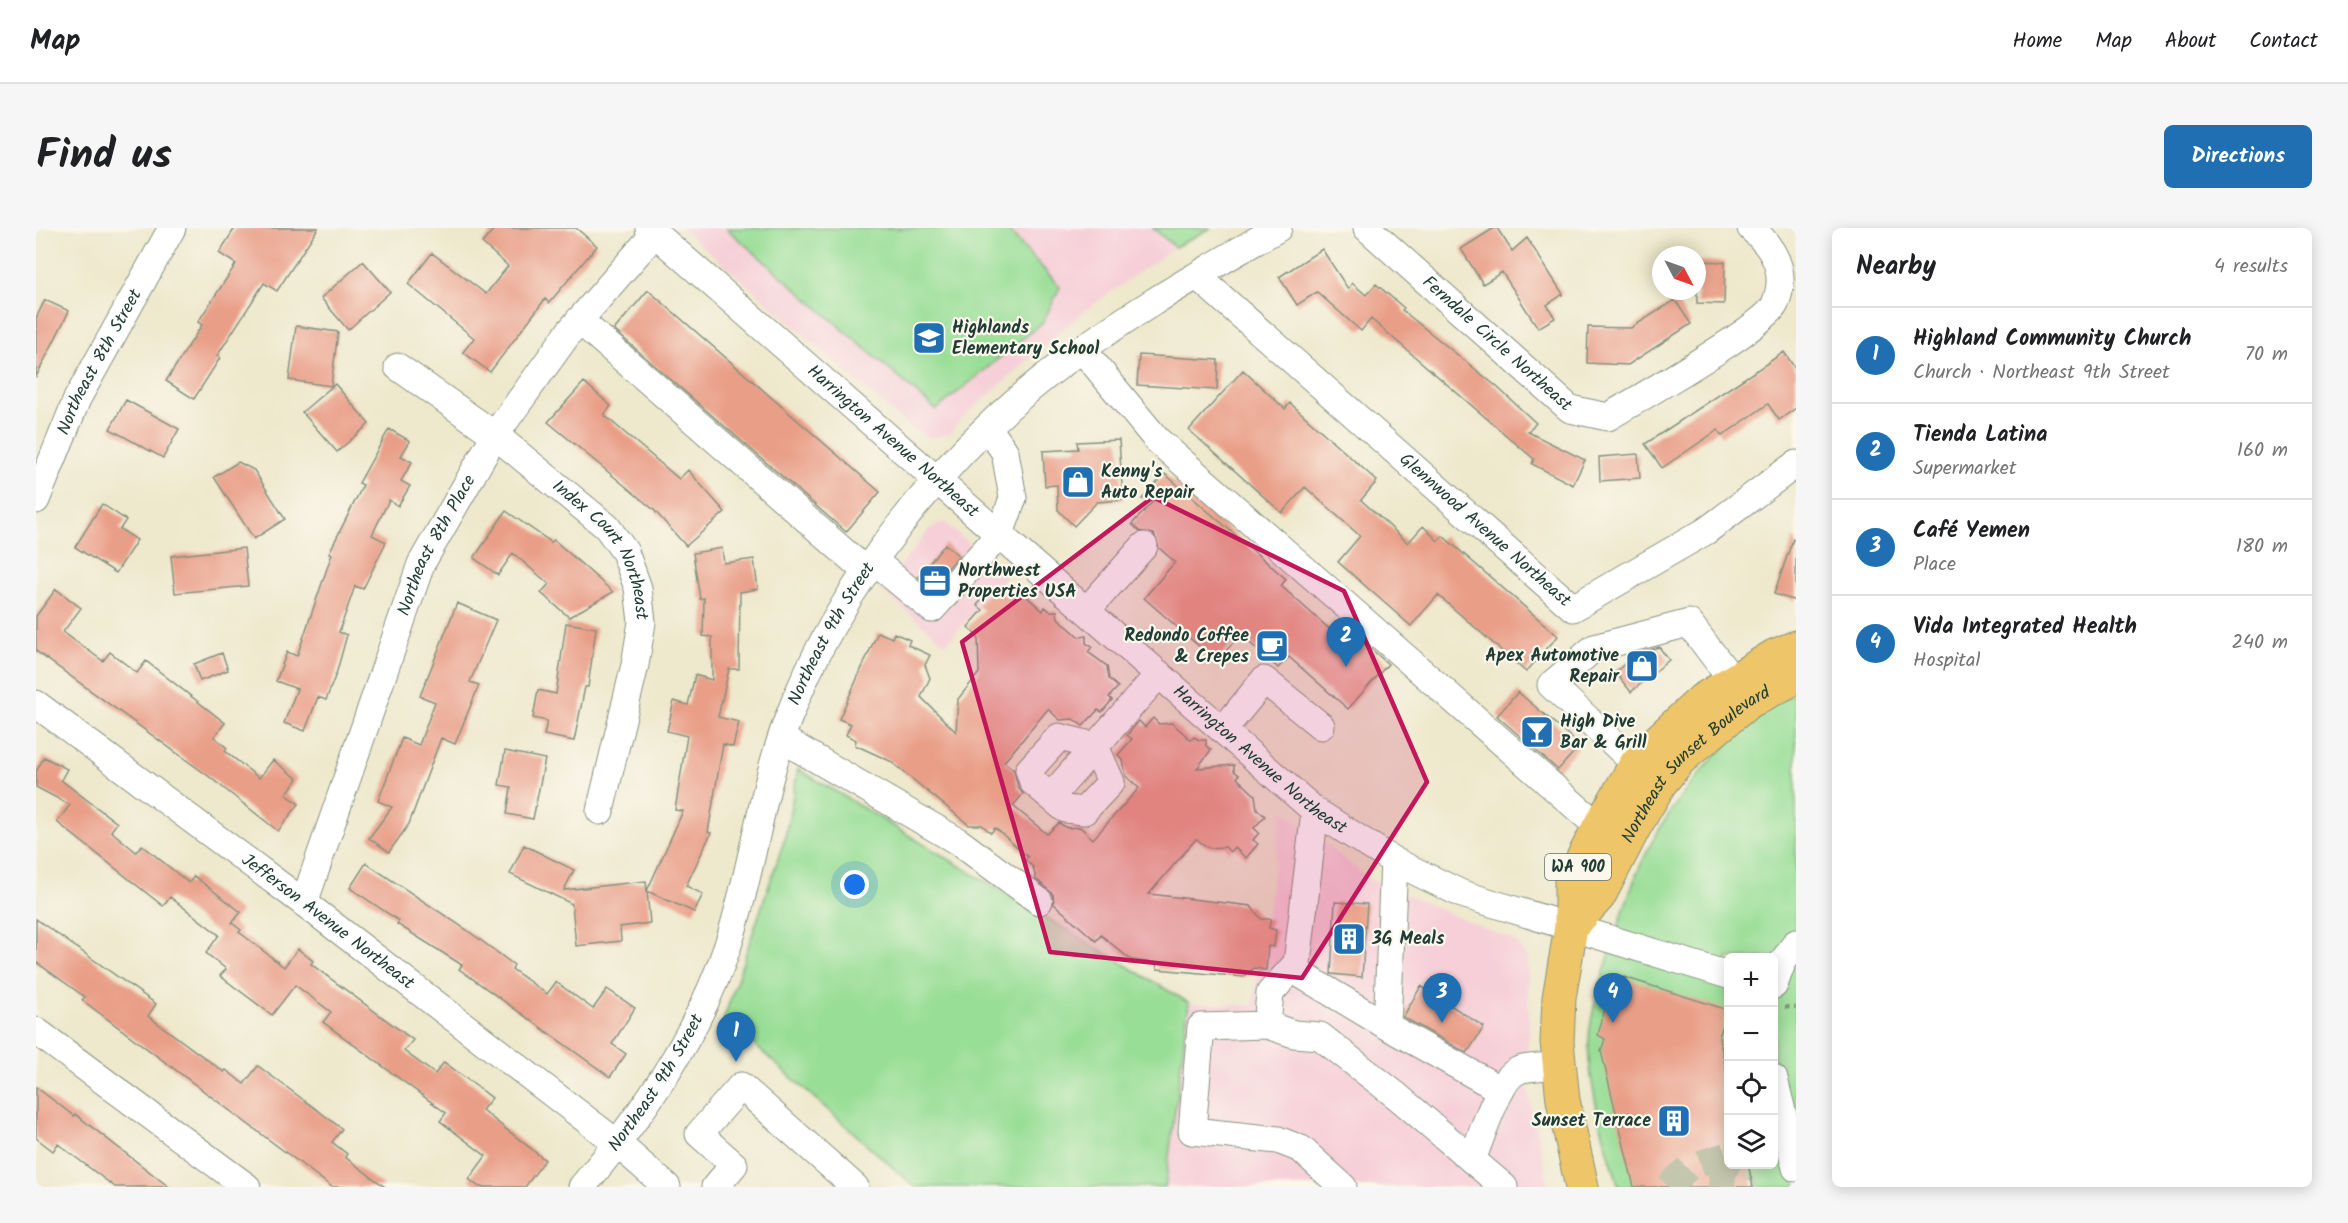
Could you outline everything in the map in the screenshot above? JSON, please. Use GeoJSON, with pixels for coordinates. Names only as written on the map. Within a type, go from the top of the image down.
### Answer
{"type":"FeatureCollection","features":[{"type":"Feature","properties":{"kind":"main road","name":"Northeast Sunset Boulevard"},"geometry":{"type":"LineString","coordinates":[[1582,1187],[1563,1100],[1557,1042],[1559,998],[1571,927],[1571,881],[1636,764],[1649,749],[1702,700],[1732,680],[1796,647]]}},
{"type":"Feature","properties":{"kind":"main road","name":"Northeast Sunset Boulevard"},"geometry":{"type":"LineString","coordinates":[[1571,927],[1599,896],[1661,782],[1680,759],[1747,703],[1796,677]]}},
{"type":"Feature","properties":{"kind":"main road"},"geometry":{"type":"LineString","coordinates":[[1680,759],[1685,742],[1727,699],[1732,680]]}},
{"type":"Feature","properties":{"kind":"street","name":"Northeast 8th Street"},"geometry":{"type":"LineString","coordinates":[[36,500],[77,399],[172,228]]}},
{"type":"Feature","properties":{"kind":"street","name":"Northeast 9th Street"},"geometry":{"type":"LineString","coordinates":[[582,1187],[618,1144],[674,1059],[706,999],[728,945],[788,720],[829,628],[870,566],[938,480],[1006,409],[1082,349],[1134,313],[1278,228]]}},
{"type":"Feature","properties":{"kind":"street","name":"Ferndale Circle Northeast"},"geometry":{"type":"LineString","coordinates":[[1367,228],[1570,409],[1608,417],[1744,334],[1775,306],[1783,275],[1767,242],[1752,228]]}},
{"type":"Feature","properties":{"kind":"street","name":"Northeast 8th Place"},"geometry":{"type":"LineString","coordinates":[[304,903],[421,564],[495,435],[579,320],[652,230]]}},
{"type":"Feature","properties":{"kind":"street","name":"Harrington Avenue Northeast"},"geometry":{"type":"LineString","coordinates":[[652,230],[1314,811],[1394,861],[1462,894],[1724,974]]}},
{"type":"Feature","properties":{"kind":"street","name":"Glennwood Avenue Northeast"},"geometry":{"type":"LineString","coordinates":[[1197,276],[1573,608],[1706,531],[1796,464]]}},
{"type":"Feature","properties":{"kind":"street"},"geometry":{"type":"LineString","coordinates":[[579,320],[870,566],[932,609],[1000,534],[1013,498],[1005,452],[988,428]]}},
{"type":"Feature","properties":{"kind":"street"},"geometry":{"type":"LineString","coordinates":[[1082,349],[1157,440],[1599,827]]}},
{"type":"Feature","properties":{"kind":"street","name":"Index Court Northeast"},"geometry":{"type":"LineString","coordinates":[[398,367],[495,435],[607,527],[625,552],[638,588],[642,622],[635,665],[600,811]]}},
{"type":"Feature","properties":{"kind":"street"},"geometry":{"type":"LineString","coordinates":[[1087,610],[1144,546]]}},
{"type":"Feature","properties":{"kind":"street"},"geometry":{"type":"LineString","coordinates":[[1636,764],[1551,685],[1594,648],[1689,623],[1732,680]]}},
{"type":"Feature","properties":{"kind":"street"},"geometry":{"type":"LineString","coordinates":[[1054,793],[1159,674]]}},
{"type":"Feature","properties":{"kind":"street"},"geometry":{"type":"LineString","coordinates":[[1222,730],[1264,680],[1321,726]]}},
{"type":"Feature","properties":{"kind":"street","name":"Jefferson Avenue Northeast"},"geometry":{"type":"LineString","coordinates":[[36,704],[304,903],[618,1144],[667,1187]]}},
{"type":"Feature","properties":{"kind":"street"},"geometry":{"type":"LineString","coordinates":[[782,739],[959,842],[1039,902]]}},
{"type":"Feature","properties":{"kind":"street"},"geometry":{"type":"LineString","coordinates":[[1267,1025],[1270,993],[1297,963],[1314,811]]}},
{"type":"Feature","properties":{"kind":"street"},"geometry":{"type":"LineString","coordinates":[[1387,1026],[1394,861]]}},
{"type":"Feature","properties":{"kind":"street"},"geometry":{"type":"LineString","coordinates":[[1779,996],[1782,963],[1796,943]]}},
{"type":"Feature","properties":{"kind":"street"},"geometry":{"type":"LineString","coordinates":[[1292,969],[1500,1090]]}},
{"type":"Feature","properties":{"kind":"street"},"geometry":{"type":"LineString","coordinates":[[1343,1187],[1301,1149],[1278,1140],[1192,1131],[1201,1027],[1267,1025],[1294,1034],[1320,1036],[1397,1096],[1504,1187]]}},
{"type":"Feature","properties":{"kind":"street"},"geometry":{"type":"LineString","coordinates":[[36,1031],[247,1187]]}},
{"type":"Feature","properties":{"kind":"street"},"geometry":{"type":"LineString","coordinates":[[1472,1160],[1500,1090],[1511,1075],[1518,1070],[1559,1065]]}},
{"type":"Feature","properties":{"kind":"street"},"geometry":{"type":"LineString","coordinates":[[715,1187],[734,1166],[699,1134],[741,1086],[855,1187]]}},
{"type":"Feature","properties":{"kind":"street"},"geometry":{"type":"LineString","coordinates":[[1778,1115],[1781,1141],[1796,1168]]}},
{"type":"Feature","properties":{"kind":"path"},"geometry":{"type":"LineString","coordinates":[[1779,996],[1796,1008]]}},
{"type":"Feature","properties":{"kind":"highlighted area"},"geometry":{"type":"Polygon","coordinates":[[[1153,497],[1344,591],[1427,782],[1302,978],[1050,952],[962,642],[1153,497]]]}},
{"type":"Feature","properties":{"kind":"shaded area","name":"Highlands Elementary School"},"geometry":{"type":"Polygon","coordinates":[[[682,228],[1153,228],[1175,247],[1084,311],[960,420],[950,433],[932,438],[910,428],[682,228]]]}},
{"type":"Feature","properties":{"kind":"shaded area"},"geometry":{"type":"Polygon","coordinates":[[[944,522],[1007,575],[946,644],[881,590],[930,529],[944,522]]]}},
{"type":"Feature","properties":{"kind":"shaded area"},"geometry":{"type":"Polygon","coordinates":[[[1283,810],[1369,879],[1515,941],[1528,958],[1529,1033],[1524,1073],[1549,1187],[1165,1187],[1189,1003],[1253,1005],[1283,810]]]}},
{"type":"Feature","properties":{"kind":"green space","name":"Highlands Elementary School"},"geometry":{"type":"Polygon","coordinates":[[[726,228],[1006,228],[1060,287],[1043,322],[936,410],[726,228]]]}},
{"type":"Feature","properties":{"kind":"green space"},"geometry":{"type":"Polygon","coordinates":[[[1153,228],[1211,228],[1175,247],[1153,228]]]}},
{"type":"Feature","properties":{"kind":"green space"},"geometry":{"type":"Polygon","coordinates":[[[1796,692],[1796,1187],[1759,1187],[1756,1178],[1722,1187],[1619,1187],[1597,1108],[1589,1059],[1589,1033],[1601,981],[1632,885],[1654,838],[1687,789],[1728,744],[1750,724],[1796,692]]]}},
{"type":"Feature","properties":{"kind":"green space"},"geometry":{"type":"Polygon","coordinates":[[[798,769],[1189,1003],[1165,1187],[915,1187],[724,1018],[785,838],[798,769]]]}},
{"type":"Feature","properties":{"kind":"building"},"geometry":{"type":"Polygon","coordinates":[[[235,228],[318,228],[277,291],[264,283],[217,356],[220,358],[194,399],[166,381],[202,325],[198,322],[236,264],[219,253],[235,228]]]}},
{"type":"Feature","properties":{"kind":"building"},"geometry":{"type":"Polygon","coordinates":[[[495,228],[576,228],[597,246],[549,303],[545,299],[490,372],[463,352],[474,338],[408,284],[432,253],[486,294],[508,266],[482,243],[495,228]]]}},
{"type":"Feature","properties":{"kind":"building"},"geometry":{"type":"Polygon","coordinates":[[[1497,228],[1512,251],[1527,238],[1563,294],[1547,305],[1555,318],[1538,328],[1502,272],[1483,284],[1461,249],[1497,228]]]}},
{"type":"Feature","properties":{"kind":"building"},"geometry":{"type":"Polygon","coordinates":[[[1322,249],[1348,289],[1352,283],[1366,295],[1376,284],[1404,308],[1402,310],[1496,386],[1536,423],[1528,432],[1585,460],[1573,485],[1532,464],[1534,459],[1371,319],[1361,331],[1317,292],[1297,305],[1279,277],[1322,249]]]}},
{"type":"Feature","properties":{"kind":"building"},"geometry":{"type":"Polygon","coordinates":[[[363,261],[390,292],[348,330],[321,298],[363,261]]]}},
{"type":"Feature","properties":{"kind":"building"},"geometry":{"type":"Polygon","coordinates":[[[1706,261],[1725,262],[1724,304],[1697,303],[1697,300],[1706,300],[1706,261]]]}},
{"type":"Feature","properties":{"kind":"building"},"geometry":{"type":"Polygon","coordinates":[[[648,290],[880,492],[846,532],[614,330],[648,290]]]}},
{"type":"Feature","properties":{"kind":"building"},"geometry":{"type":"Polygon","coordinates":[[[45,300],[69,311],[36,377],[36,318],[45,300]]]}},
{"type":"Feature","properties":{"kind":"building"},"geometry":{"type":"Polygon","coordinates":[[[1675,300],[1691,324],[1628,365],[1587,363],[1588,327],[1631,328],[1675,300]]]}},
{"type":"Feature","properties":{"kind":"building"},"geometry":{"type":"Polygon","coordinates":[[[296,326],[338,332],[331,386],[289,380],[296,326]]]}},
{"type":"Feature","properties":{"kind":"building"},"geometry":{"type":"Polygon","coordinates":[[[1784,352],[1796,370],[1796,408],[1779,420],[1768,404],[1722,436],[1718,430],[1662,468],[1645,444],[1784,352]]]}},
{"type":"Feature","properties":{"kind":"building"},"geometry":{"type":"Polygon","coordinates":[[[1139,355],[1218,360],[1217,390],[1137,385],[1139,355]]]}},
{"type":"Feature","properties":{"kind":"building"},"geometry":{"type":"Polygon","coordinates":[[[1243,370],[1285,409],[1290,403],[1377,481],[1361,500],[1408,543],[1423,526],[1438,541],[1443,536],[1558,636],[1526,672],[1438,595],[1411,626],[1338,562],[1360,536],[1305,487],[1282,513],[1189,430],[1243,370]]]}},
{"type":"Feature","properties":{"kind":"building"},"geometry":{"type":"Polygon","coordinates":[[[584,382],[611,406],[604,415],[679,479],[688,470],[725,512],[686,546],[654,510],[548,422],[584,382]]]}},
{"type":"Feature","properties":{"kind":"building"},"geometry":{"type":"Polygon","coordinates":[[[335,384],[369,424],[337,452],[302,412],[335,384]]]}},
{"type":"Feature","properties":{"kind":"building"},"geometry":{"type":"Polygon","coordinates":[[[126,400],[179,429],[163,458],[110,429],[126,400]]]}},
{"type":"Feature","properties":{"kind":"building"},"geometry":{"type":"Polygon","coordinates":[[[389,429],[410,441],[401,456],[412,462],[401,481],[410,486],[398,506],[389,500],[372,535],[386,542],[363,589],[355,586],[339,632],[347,635],[337,671],[326,700],[318,697],[305,731],[284,723],[297,689],[276,681],[287,652],[297,656],[332,554],[329,553],[363,485],[359,483],[389,429]]]}},
{"type":"Feature","properties":{"kind":"building"},"geometry":{"type":"Polygon","coordinates":[[[1119,440],[1123,500],[1097,502],[1074,526],[1058,510],[1057,485],[1045,486],[1043,451],[1078,449],[1077,442],[1119,440]]]}},
{"type":"Feature","properties":{"kind":"building"},"geometry":{"type":"Polygon","coordinates":[[[1638,454],[1640,478],[1600,481],[1599,457],[1638,454]]]}},
{"type":"Feature","properties":{"kind":"building"},"geometry":{"type":"Polygon","coordinates":[[[238,462],[254,470],[285,519],[254,539],[214,477],[238,462]]]}},
{"type":"Feature","properties":{"kind":"building"},"geometry":{"type":"Polygon","coordinates":[[[1165,474],[1286,579],[1281,586],[1335,634],[1344,625],[1388,664],[1348,709],[1289,657],[1278,668],[1240,634],[1217,662],[1144,598],[1175,562],[1159,548],[1154,534],[1139,531],[1132,524],[1155,499],[1142,499],[1165,474]]]}},
{"type":"Feature","properties":{"kind":"building"},"geometry":{"type":"Polygon","coordinates":[[[102,504],[126,520],[120,529],[137,540],[116,573],[75,547],[102,504]]]}},
{"type":"Feature","properties":{"kind":"building"},"geometry":{"type":"Polygon","coordinates":[[[506,511],[551,542],[554,540],[613,592],[569,617],[541,593],[549,584],[513,553],[498,575],[474,558],[506,511]]]}},
{"type":"Feature","properties":{"kind":"building"},"geometry":{"type":"Polygon","coordinates":[[[1793,539],[1796,540],[1796,601],[1774,594],[1793,539]]]}},
{"type":"Feature","properties":{"kind":"building"},"geometry":{"type":"Polygon","coordinates":[[[945,544],[959,556],[930,587],[918,577],[945,544]]]}},
{"type":"Feature","properties":{"kind":"building"},"geometry":{"type":"Polygon","coordinates":[[[244,548],[248,586],[175,593],[171,556],[244,548]]]}},
{"type":"Feature","properties":{"kind":"building"},"geometry":{"type":"Polygon","coordinates":[[[722,548],[724,563],[754,559],[758,589],[740,592],[739,669],[729,669],[718,717],[739,722],[733,747],[723,744],[708,832],[711,833],[686,886],[703,894],[694,912],[647,891],[683,811],[675,810],[687,736],[667,731],[674,701],[688,705],[695,675],[712,680],[712,637],[703,636],[704,598],[700,599],[693,553],[722,548]]]}},
{"type":"Feature","properties":{"kind":"building"},"geometry":{"type":"Polygon","coordinates":[[[1002,587],[1012,595],[1024,594],[1043,611],[1045,607],[1050,611],[1057,611],[1058,618],[1079,637],[1086,636],[1086,643],[1092,647],[1088,652],[1107,666],[1109,679],[1118,687],[1109,697],[1112,700],[1102,712],[1098,710],[1083,726],[1073,719],[1060,720],[1048,709],[1004,762],[1014,770],[1018,787],[1023,794],[1013,806],[1047,834],[1059,823],[1067,828],[1080,827],[1093,839],[1139,788],[1126,776],[1123,760],[1118,755],[1132,739],[1127,735],[1139,721],[1145,727],[1153,718],[1159,724],[1172,723],[1191,740],[1194,737],[1206,740],[1206,746],[1211,750],[1197,768],[1234,765],[1234,771],[1239,775],[1237,778],[1255,795],[1257,809],[1265,816],[1254,828],[1259,833],[1253,840],[1258,844],[1246,858],[1234,847],[1230,852],[1225,847],[1209,848],[1196,839],[1149,894],[1251,906],[1261,919],[1271,919],[1269,928],[1276,930],[1274,947],[1268,946],[1266,970],[1254,968],[1244,977],[1157,969],[1156,963],[1131,960],[1101,935],[1096,941],[1054,904],[1053,894],[1036,879],[1033,867],[1025,860],[1028,857],[1000,832],[995,828],[991,833],[982,825],[969,825],[890,761],[855,745],[856,740],[846,735],[851,724],[839,719],[878,632],[892,638],[894,633],[910,640],[908,645],[930,655],[925,665],[930,678],[921,697],[956,732],[958,699],[979,673],[978,637],[968,627],[983,610],[977,605],[991,590],[996,595],[1002,587]]]}},
{"type":"Feature","properties":{"kind":"building"},"geometry":{"type":"Polygon","coordinates":[[[56,589],[81,608],[63,632],[103,661],[110,652],[137,673],[146,661],[225,723],[214,737],[227,748],[225,751],[259,778],[273,760],[298,779],[286,794],[299,804],[278,831],[207,775],[36,651],[36,616],[56,589]]]}},
{"type":"Feature","properties":{"kind":"building"},"geometry":{"type":"Polygon","coordinates":[[[457,603],[496,620],[470,682],[479,685],[455,744],[441,738],[409,824],[389,852],[369,838],[392,807],[378,801],[402,738],[419,745],[435,702],[420,696],[457,603]]]}},
{"type":"Feature","properties":{"kind":"building"},"geometry":{"type":"Polygon","coordinates":[[[566,623],[596,628],[588,687],[585,687],[574,741],[544,735],[547,721],[533,718],[538,690],[556,694],[566,623]]]}},
{"type":"Feature","properties":{"kind":"building","name":"Apex Automotive Repair"},"geometry":{"type":"Polygon","coordinates":[[[1659,647],[1669,660],[1631,692],[1615,672],[1638,653],[1659,647]]]}},
{"type":"Feature","properties":{"kind":"building"},"geometry":{"type":"Polygon","coordinates":[[[222,653],[228,670],[200,681],[194,664],[222,653]]]}},
{"type":"Feature","properties":{"kind":"building","name":"High Dive Bar & Grill"},"geometry":{"type":"Polygon","coordinates":[[[1518,692],[1580,745],[1558,770],[1497,716],[1518,692]]]}},
{"type":"Feature","properties":{"kind":"building"},"geometry":{"type":"Polygon","coordinates":[[[505,751],[545,759],[533,819],[507,814],[511,787],[499,785],[505,751]]]}},
{"type":"Feature","properties":{"kind":"building"},"geometry":{"type":"Polygon","coordinates":[[[44,757],[67,769],[61,780],[117,823],[111,831],[136,852],[142,845],[189,883],[194,876],[241,912],[232,923],[241,930],[239,932],[284,967],[298,949],[313,961],[311,964],[413,1040],[404,1051],[435,1074],[444,1062],[492,1098],[482,1110],[545,1160],[525,1187],[479,1187],[469,1179],[486,1156],[440,1121],[446,1113],[323,1022],[331,1012],[295,985],[272,1015],[220,976],[226,969],[206,953],[219,935],[170,897],[163,906],[57,822],[70,805],[36,787],[36,772],[44,757]]]}},
{"type":"Feature","properties":{"kind":"building"},"geometry":{"type":"Polygon","coordinates":[[[524,845],[574,870],[564,890],[646,881],[650,923],[620,927],[621,941],[576,946],[572,904],[510,874],[524,845]]]}},
{"type":"Feature","properties":{"kind":"building"},"geometry":{"type":"Polygon","coordinates":[[[366,863],[467,930],[514,965],[512,969],[547,994],[556,982],[593,1009],[607,989],[635,1008],[612,1044],[626,1054],[610,1077],[459,969],[462,965],[397,924],[399,921],[350,888],[366,863]]]}},
{"type":"Feature","properties":{"kind":"building","name":"3G Meals"},"geometry":{"type":"Polygon","coordinates":[[[1335,902],[1367,904],[1362,977],[1331,974],[1335,902]]]}},
{"type":"Feature","properties":{"kind":"building"},"geometry":{"type":"Polygon","coordinates":[[[36,919],[156,1004],[148,1016],[224,1072],[226,1070],[244,1084],[258,1066],[320,1112],[342,1129],[332,1142],[347,1154],[345,1157],[385,1187],[332,1187],[82,1000],[85,997],[36,962],[36,919]]]}},
{"type":"Feature","properties":{"kind":"building","name":"Sunset Terrace"},"geometry":{"type":"Polygon","coordinates":[[[1624,977],[1724,1009],[1724,1022],[1719,1037],[1724,1059],[1724,1169],[1749,1169],[1753,1187],[1634,1187],[1601,1051],[1605,1039],[1598,1035],[1612,983],[1624,983],[1624,977]]]}},
{"type":"Feature","properties":{"kind":"building"},"geometry":{"type":"Polygon","coordinates":[[[1421,986],[1484,1027],[1467,1053],[1403,1017],[1421,986]]]}},
{"type":"Feature","properties":{"kind":"building"},"geometry":{"type":"Polygon","coordinates":[[[36,1087],[74,1116],[75,1114],[169,1187],[115,1187],[58,1144],[53,1151],[36,1138],[36,1087]]]}},
{"type":"Feature","properties":{"kind":"tunnel"},"geometry":{"type":"LineString","coordinates":[[1668,1187],[1689,1167],[1724,1156]]}},
{"type":"Feature","properties":{"kind":"tunnel"},"geometry":{"type":"LineString","coordinates":[[1722,1187],[1722,1176],[1725,1169]]}},
{"type":"Feature","properties":{"kind":"place","name":"Highlands Elementary School"},"geometry":{"type":"Point","coordinates":[929,338]}},
{"type":"Feature","properties":{"kind":"place","name":"Kenny's Auto Repair"},"geometry":{"type":"Point","coordinates":[1078,482]}},
{"type":"Feature","properties":{"kind":"place","name":"Northwest Properties USA"},"geometry":{"type":"Point","coordinates":[935,581]}},
{"type":"Feature","properties":{"kind":"place","name":"Redondo Coffee & Crepes"},"geometry":{"type":"Point","coordinates":[1272,646]}},
{"type":"Feature","properties":{"kind":"place","name":"Apex Automotive Repair"},"geometry":{"type":"Point","coordinates":[1642,666]}},
{"type":"Feature","properties":{"kind":"place","name":"Tienda Latina"},"geometry":{"type":"Point","coordinates":[1346,667]}},
{"type":"Feature","properties":{"kind":"place","name":"High Dive Bar & Grill"},"geometry":{"type":"Point","coordinates":[1537,732]}},
{"type":"Feature","properties":{"kind":"place","name":"3G Meals"},"geometry":{"type":"Point","coordinates":[1349,939]}},
{"type":"Feature","properties":{"kind":"place","name":"Café Yemen"},"geometry":{"type":"Point","coordinates":[1442,1023]}},
{"type":"Feature","properties":{"kind":"place","name":"Vida Integrated Health"},"geometry":{"type":"Point","coordinates":[1613,1023]}},
{"type":"Feature","properties":{"kind":"place","name":"Highland Community Church"},"geometry":{"type":"Point","coordinates":[736,1062]}},
{"type":"Feature","properties":{"kind":"place","name":"Sunset Terrace"},"geometry":{"type":"Point","coordinates":[1674,1121]}}]}
